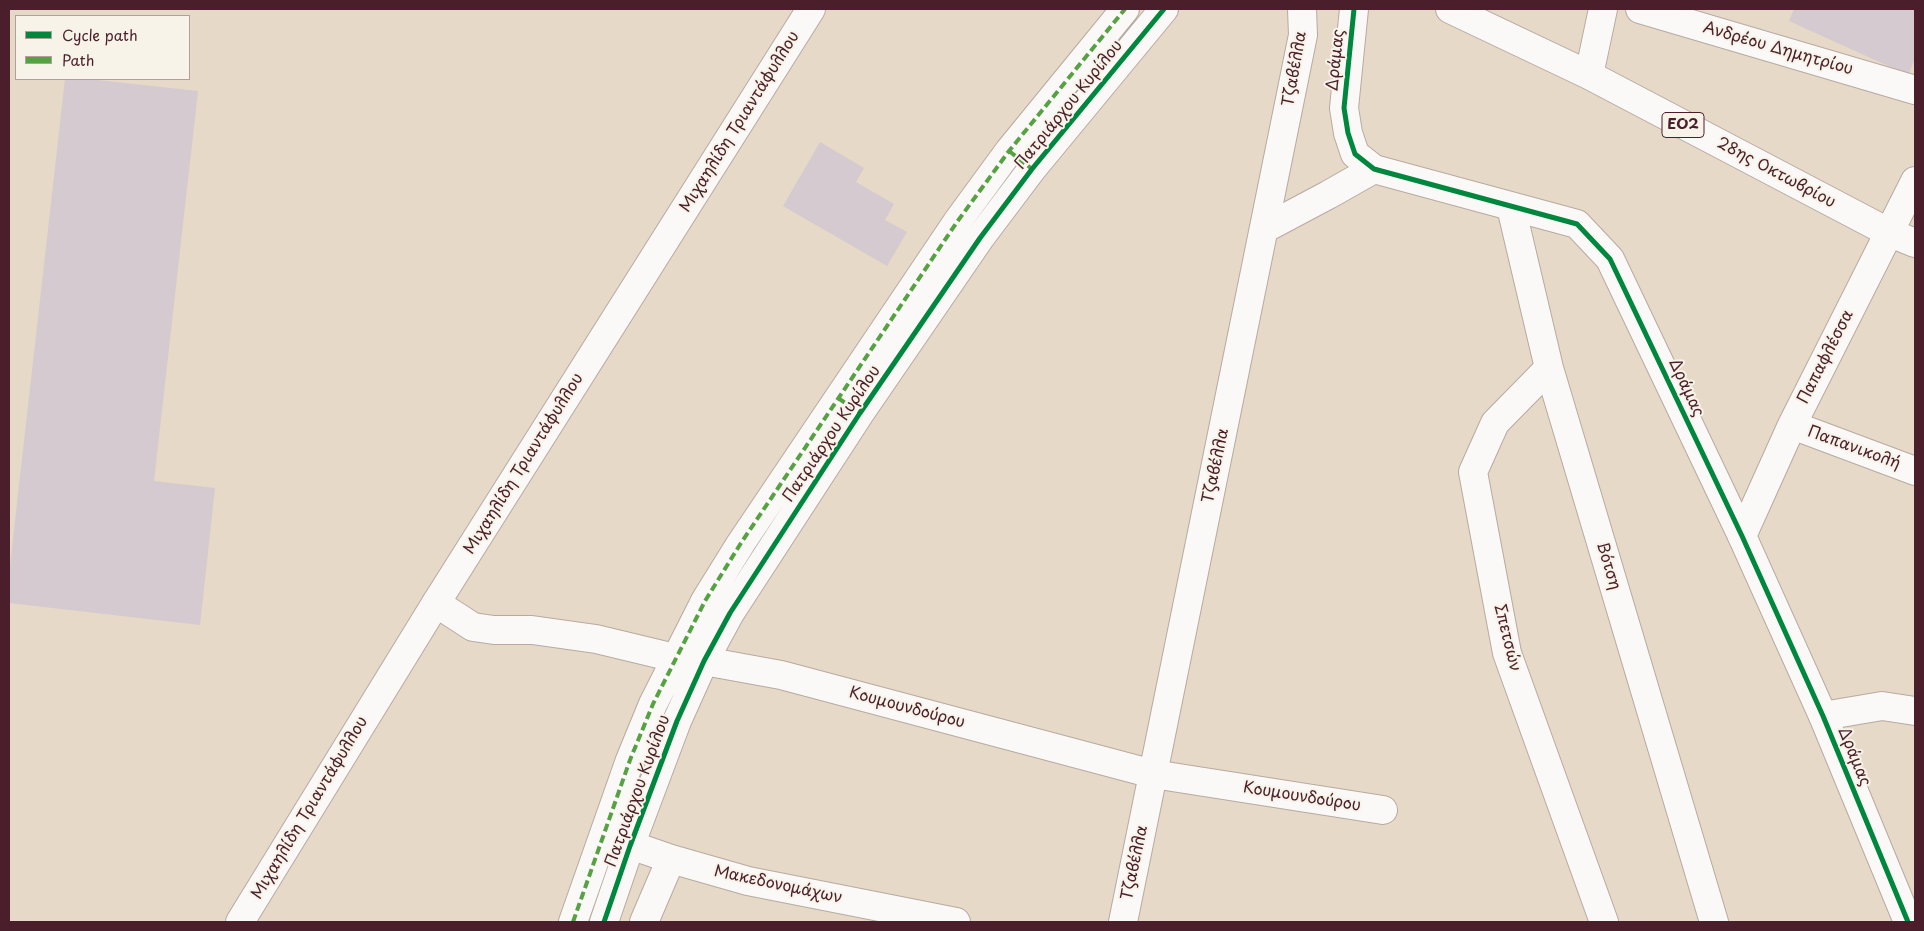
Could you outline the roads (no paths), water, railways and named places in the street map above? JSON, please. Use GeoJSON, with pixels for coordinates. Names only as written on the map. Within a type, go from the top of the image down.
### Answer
{"type":"FeatureCollection","features":[{"type":"Feature","properties":{"kind":"street","name":"Μιχαηλίδη Τριαντάφυλλου"},"geometry":{"type":"LineString","coordinates":[[240,922],[436,603],[811,9]]}},
{"type":"Feature","properties":{"kind":"street","name":"Πατριάρχου Κυρίλου"},"geometry":{"type":"LineString","coordinates":[[573,922],[630,760],[653,704],[705,601],[741,543],[957,222],[1009,151],[1125,9]]}},
{"type":"Feature","properties":{"kind":"street","name":"Πατριάρχου Κυρίλου"},"geometry":{"type":"LineString","coordinates":[[604,922],[630,846],[677,721],[704,660],[730,612],[860,414],[980,238],[1032,169],[1164,9]]}},
{"type":"Feature","properties":{"kind":"street","name":"Τζαβέλλα"},"geometry":{"type":"LineString","coordinates":[[1123,922],[1303,35],[1302,9]]}},
{"type":"Feature","properties":{"kind":"street","name":"Δράμας"},"geometry":{"type":"LineString","coordinates":[[1354,9],[1344,108],[1348,133],[1355,154],[1374,169],[1577,224],[1610,259],[1742,536],[1824,716],[1908,922]]}},
{"type":"Feature","properties":{"kind":"street","name":"28ης Οκτωβρίου"},"geometry":{"type":"LineString","coordinates":[[1450,9],[1589,76],[1888,232],[1915,242]]}},
{"type":"Feature","properties":{"kind":"street"},"geometry":{"type":"LineString","coordinates":[[1589,76],[1602,9]]}},
{"type":"Feature","properties":{"kind":"street","name":"Ανδρέου Δημητρίου"},"geometry":{"type":"LineString","coordinates":[[1640,9],[1915,90]]}},
{"type":"Feature","properties":{"kind":"street"},"geometry":{"type":"LineString","coordinates":[[1009,151],[1032,169]]}},
{"type":"Feature","properties":{"kind":"street"},"geometry":{"type":"LineString","coordinates":[[1264,228],[1328,196],[1374,169]]}},
{"type":"Feature","properties":{"kind":"street","name":"Παπαφλέσσα"},"geometry":{"type":"LineString","coordinates":[[1742,536],[1792,425],[1915,181]]}},
{"type":"Feature","properties":{"kind":"street","name":"Βότση"},"geometry":{"type":"LineString","coordinates":[[1511,207],[1549,368],[1714,922]]}},
{"type":"Feature","properties":{"kind":"street","name":"Σπετσών"},"geometry":{"type":"LineString","coordinates":[[1549,368],[1495,423],[1473,472],[1507,653],[1604,922]]}},
{"type":"Feature","properties":{"kind":"street"},"geometry":{"type":"LineString","coordinates":[[838,398],[860,414]]}},
{"type":"Feature","properties":{"kind":"street","name":"Παπανικολή"},"geometry":{"type":"LineString","coordinates":[[1792,425],[1915,471]]}},
{"type":"Feature","properties":{"kind":"street","name":"Κουμουνδούρου"},"geometry":{"type":"LineString","coordinates":[[436,603],[473,626],[494,630],[532,630],[596,639],[675,658],[704,660],[781,675],[1153,774],[1383,810]]}},
{"type":"Feature","properties":{"kind":"street"},"geometry":{"type":"LineString","coordinates":[[1824,716],[1882,706],[1915,711]]}},
{"type":"Feature","properties":{"kind":"street","name":"Μακεδονομάχων"},"geometry":{"type":"LineString","coordinates":[[603,836],[671,859],[748,881],[956,922]]}},
{"type":"Feature","properties":{"kind":"street"},"geometry":{"type":"LineString","coordinates":[[644,922],[671,859]]}}]}
